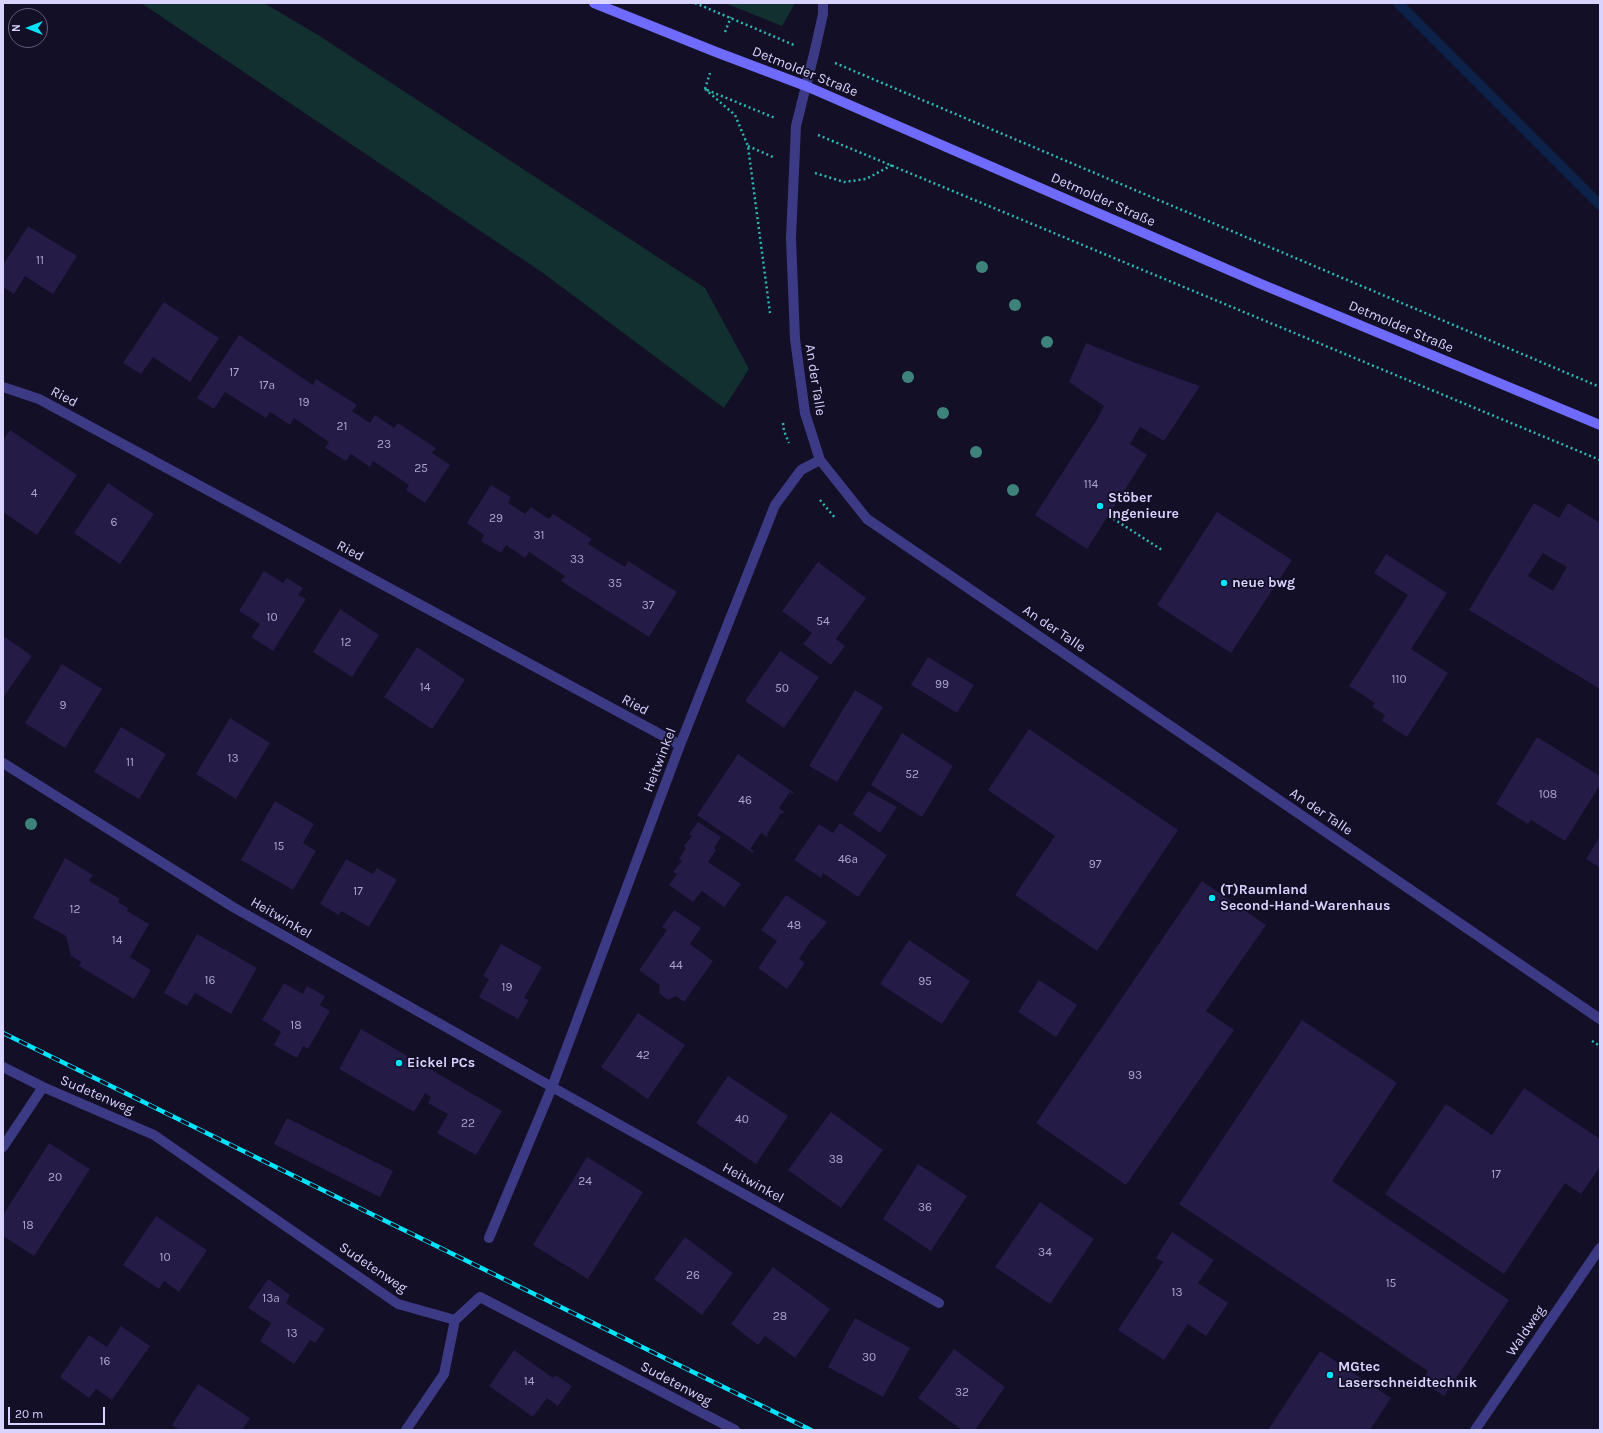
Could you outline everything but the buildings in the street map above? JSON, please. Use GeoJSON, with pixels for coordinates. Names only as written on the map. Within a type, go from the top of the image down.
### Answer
{"type":"FeatureCollection","features":[{"type":"Feature","properties":{"kind":"street","name":"Detmolder Straße"},"geometry":{"type":"LineString","coordinates":[[594,3],[806,86],[1261,284],[1600,425]]}},
{"type":"Feature","properties":{"kind":"street","name":"An der Talle"},"geometry":{"type":"LineString","coordinates":[[823,3],[823,14],[796,126],[791,238],[795,340],[804,414],[820,460],[867,519],[1600,1019]]}},
{"type":"Feature","properties":{"kind":"street","name":"Ried"},"geometry":{"type":"LineString","coordinates":[[3,387],[39,399],[680,745]]}},
{"type":"Feature","properties":{"kind":"street","name":"Heitwinkel"},"geometry":{"type":"LineString","coordinates":[[489,1238],[552,1087],[680,745],[775,505],[801,470],[820,460]]}},
{"type":"Feature","properties":{"kind":"street","name":"Heitwinkel"},"geometry":{"type":"LineString","coordinates":[[3,763],[233,907],[939,1303]]}},
{"type":"Feature","properties":{"kind":"street","name":"Sudetenweg"},"geometry":{"type":"LineString","coordinates":[[3,1067],[43,1087],[154,1134],[398,1304],[455,1320],[480,1297],[735,1430]]}},
{"type":"Feature","properties":{"kind":"street"},"geometry":{"type":"LineString","coordinates":[[3,1147],[43,1087]]}},
{"type":"Feature","properties":{"kind":"street","name":"Waldweg"},"geometry":{"type":"LineString","coordinates":[[1475,1430],[1600,1248]]}},
{"type":"Feature","properties":{"kind":"street"},"geometry":{"type":"LineString","coordinates":[[406,1430],[444,1374],[455,1320]]}},
{"type":"Feature","properties":{"kind":"path"},"geometry":{"type":"LineString","coordinates":[[695,3],[1600,387]]}},
{"type":"Feature","properties":{"kind":"path"},"geometry":{"type":"LineString","coordinates":[[771,321],[748,146],[735,115],[705,89],[892,165],[1600,460]]}},
{"type":"Feature","properties":{"kind":"path"},"geometry":{"type":"LineString","coordinates":[[748,146],[795,166],[844,182],[866,179],[892,165]]}},
{"type":"Feature","properties":{"kind":"path"},"geometry":{"type":"LineString","coordinates":[[783,423],[784,431],[801,470],[827,510],[841,524]]}},
{"type":"Feature","properties":{"kind":"path"},"geometry":{"type":"LineString","coordinates":[[1109,516],[1162,550]]}},
{"type":"Feature","properties":{"kind":"path"},"geometry":{"type":"LineString","coordinates":[[1587,1038],[1600,1046]]}},
{"type":"Feature","properties":{"kind":"green space"},"geometry":{"type":"Polygon","coordinates":[[[141,3],[264,3],[318,35],[705,288],[749,369],[724,408],[543,273],[141,3]]]}},
{"type":"Feature","properties":{"kind":"green space"},"geometry":{"type":"Polygon","coordinates":[[[725,3],[795,3],[782,26],[725,3]]]}},
{"type":"Feature","properties":{"kind":"waterway"},"geometry":{"type":"LineString","coordinates":[[1398,3],[1600,205]]}},
{"type":"Feature","properties":{"kind":"railway"},"geometry":{"type":"LineString","coordinates":[[3,1033],[811,1430]]}},
{"type":"Feature","properties":{"kind":"place","name":"Stöber Ingenieure"},"geometry":{"type":"Point","coordinates":[1100,506]}},
{"type":"Feature","properties":{"kind":"place","name":"neue bwg"},"geometry":{"type":"Point","coordinates":[1224,583]}},
{"type":"Feature","properties":{"kind":"place","name":"(T)Raumland Second-Hand-Warenhaus"},"geometry":{"type":"Point","coordinates":[1212,898]}},
{"type":"Feature","properties":{"kind":"place","name":"Eickel PCs"},"geometry":{"type":"Point","coordinates":[399,1063]}},
{"type":"Feature","properties":{"kind":"place","name":"MGtec Laserschneidtechnik"},"geometry":{"type":"Point","coordinates":[1330,1375]}}]}
